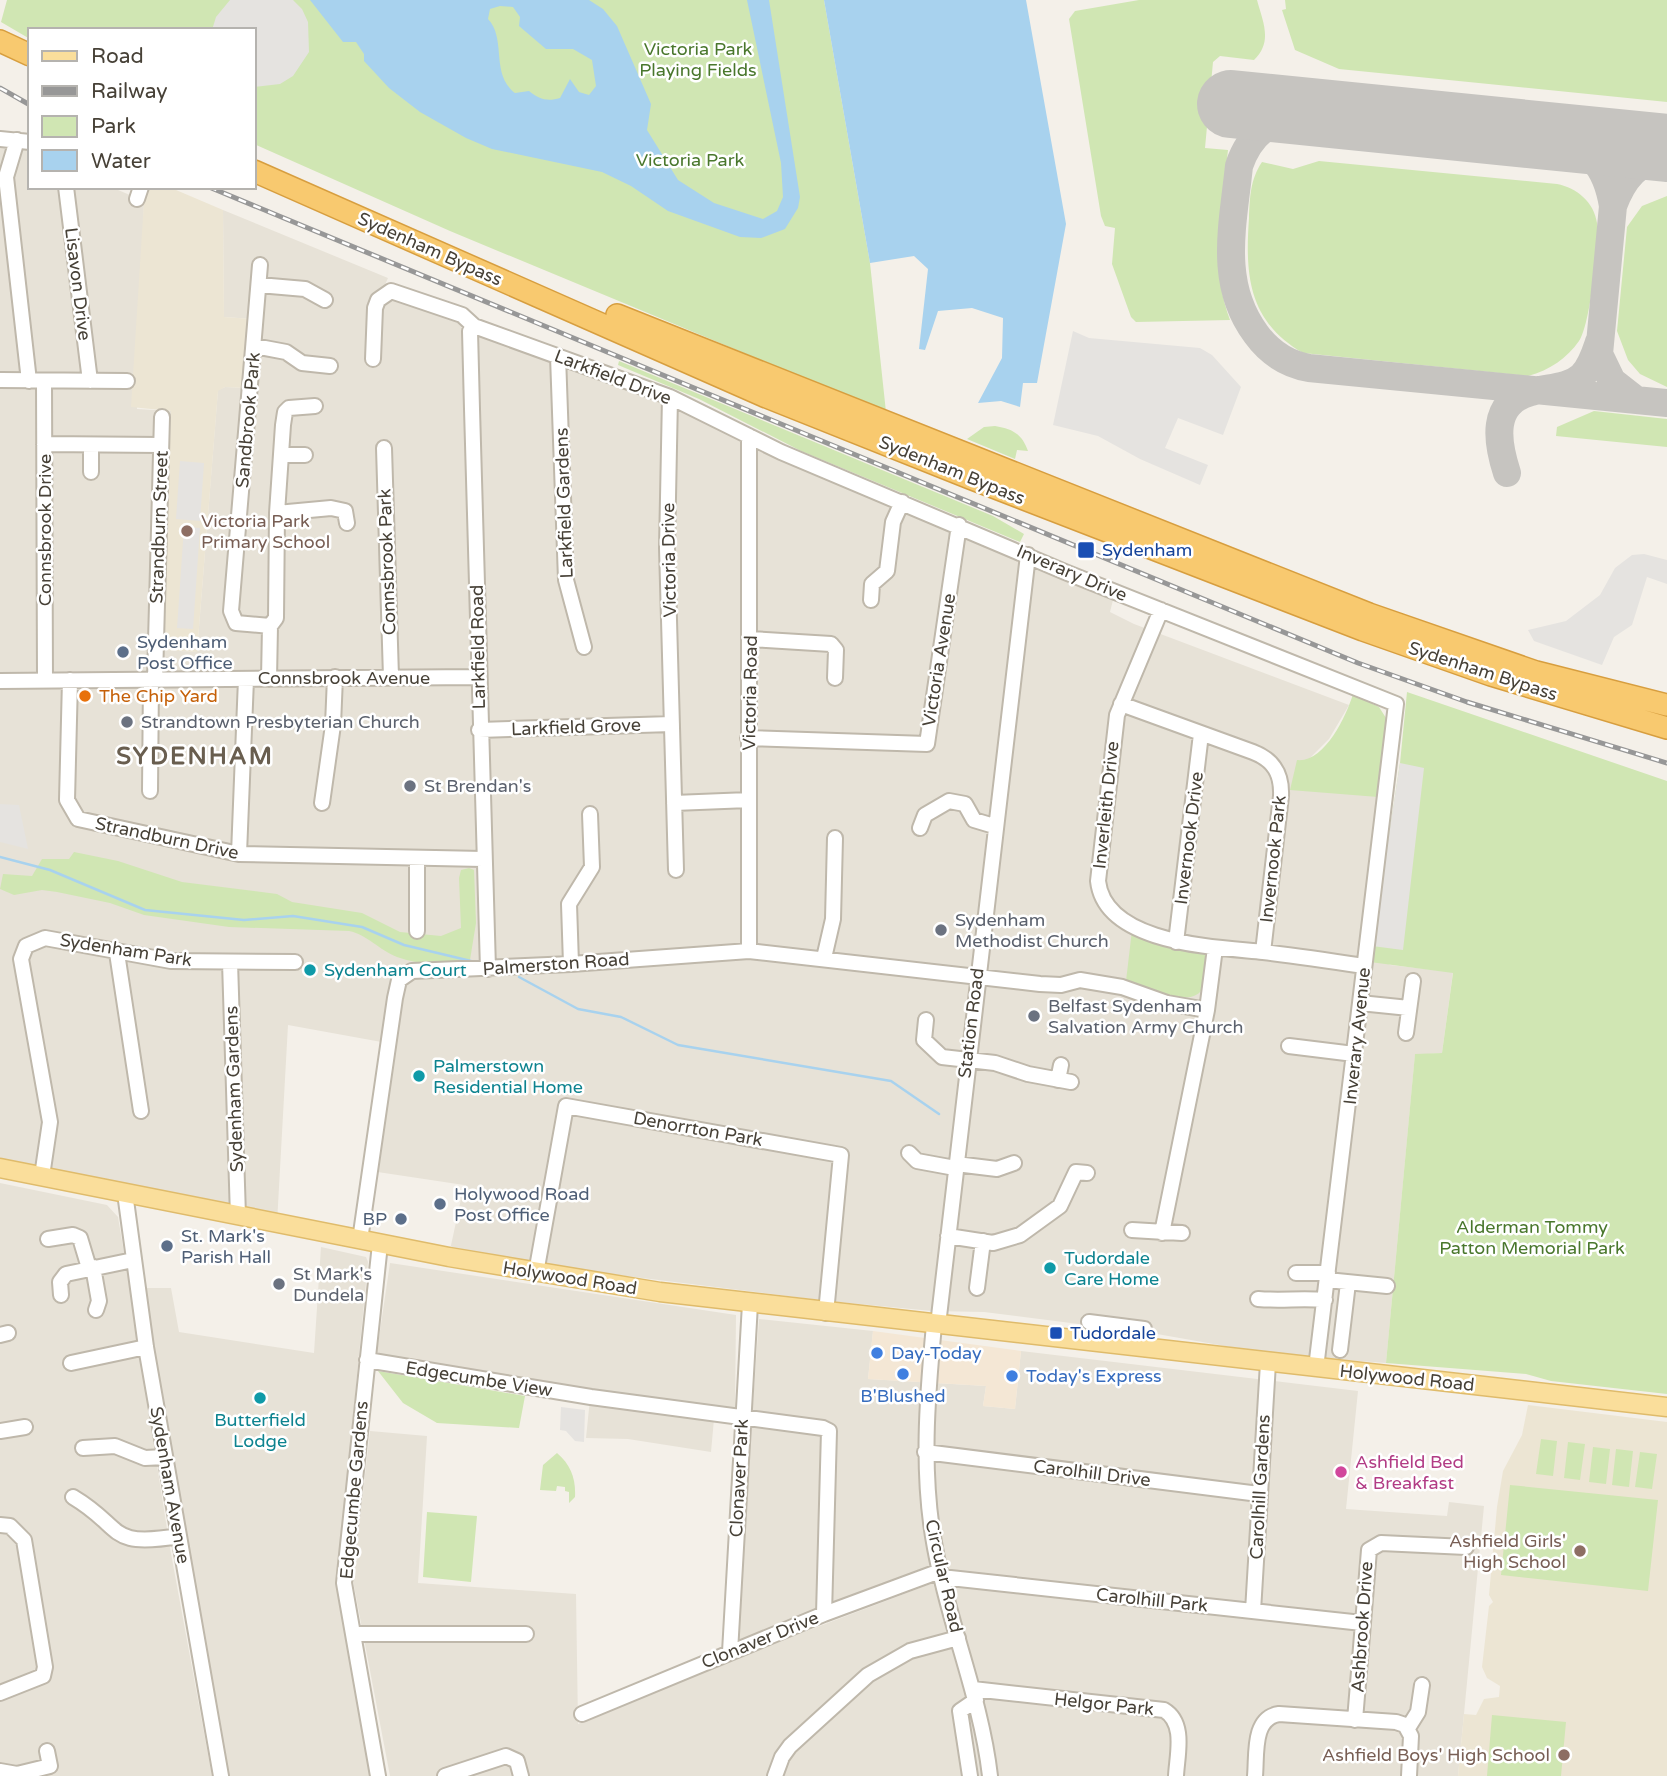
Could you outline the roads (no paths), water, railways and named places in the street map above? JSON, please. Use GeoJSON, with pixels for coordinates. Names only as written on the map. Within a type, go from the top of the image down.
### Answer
{"type":"FeatureCollection","features":[{"type":"Feature","properties":{"kind":"highway"},"geometry":{"type":"LineString","coordinates":[[0,41],[28,54]]}},
{"type":"Feature","properties":{"kind":"highway"},"geometry":{"type":"LineString","coordinates":[[0,55],[28,69]]}},
{"type":"Feature","properties":{"kind":"highway","name":"Sydenham Bypass"},"geometry":{"type":"LineString","coordinates":[[256,160],[656,332],[1369,614],[1536,672],[1667,705]]}},
{"type":"Feature","properties":{"kind":"highway","name":"Sydenham Bypass"},"geometry":{"type":"LineString","coordinates":[[256,172],[764,396],[971,478],[1363,630],[1491,675],[1667,728]]}},
{"type":"Feature","properties":{"kind":"main road","name":"Holywood Road"},"geometry":{"type":"LineString","coordinates":[[0,1168],[536,1273],[750,1304],[1667,1408]]}},
{"type":"Feature","properties":{"kind":"street"},"geometry":{"type":"LineString","coordinates":[[0,139],[23,141],[6,177],[29,381]]}},
{"type":"Feature","properties":{"kind":"street","name":"Lisavon Drive"},"geometry":{"type":"LineString","coordinates":[[66,189],[90,381]]}},
{"type":"Feature","properties":{"kind":"street","name":"Sandbrook Park"},"geometry":{"type":"LineString","coordinates":[[260,265],[231,611],[236,623],[270,626]]}},
{"type":"Feature","properties":{"kind":"street"},"geometry":{"type":"LineString","coordinates":[[259,285],[305,289],[325,299]]}},
{"type":"Feature","properties":{"kind":"street","name":"Larkfield Drive"},"geometry":{"type":"LineString","coordinates":[[373,359],[375,308],[378,300],[391,291],[462,315],[474,326],[670,397],[749,436]]}},
{"type":"Feature","properties":{"kind":"street","name":"Larkfield Road"},"geometry":{"type":"LineString","coordinates":[[474,326],[470,331],[479,730],[488,969]]}},
{"type":"Feature","properties":{"kind":"street"},"geometry":{"type":"LineString","coordinates":[[254,346],[286,352],[302,363],[330,366]]}},
{"type":"Feature","properties":{"kind":"street","name":"Larkfield Gardens"},"geometry":{"type":"LineString","coordinates":[[558,356],[566,580],[584,648]]}},
{"type":"Feature","properties":{"kind":"street"},"geometry":{"type":"LineString","coordinates":[[0,380],[127,381]]}},
{"type":"Feature","properties":{"kind":"street","name":"Connsbrook Drive"},"geometry":{"type":"LineString","coordinates":[[44,381],[45,680]]}},
{"type":"Feature","properties":{"kind":"street","name":"Victoria Drive"},"geometry":{"type":"LineString","coordinates":[[670,397],[667,548],[677,870]]}},
{"type":"Feature","properties":{"kind":"street"},"geometry":{"type":"LineString","coordinates":[[270,679],[270,626],[276,618],[276,513],[285,412],[295,406],[315,406]]}},
{"type":"Feature","properties":{"kind":"street","name":"Strandburn Street"},"geometry":{"type":"LineString","coordinates":[[150,791],[162,417]]}},
{"type":"Feature","properties":{"kind":"street","name":"Inverary Drive"},"geometry":{"type":"LineString","coordinates":[[749,436],[1028,555],[1396,704]]}},
{"type":"Feature","properties":{"kind":"street","name":"Victoria Road"},"geometry":{"type":"LineString","coordinates":[[749,436],[749,951]]}},
{"type":"Feature","properties":{"kind":"street"},"geometry":{"type":"LineString","coordinates":[[44,444],[161,445]]}},
{"type":"Feature","properties":{"kind":"street"},"geometry":{"type":"LineString","coordinates":[[91,445],[91,472]]}},
{"type":"Feature","properties":{"kind":"street","name":"Connsbrook Park"},"geometry":{"type":"LineString","coordinates":[[384,448],[391,677]]}},
{"type":"Feature","properties":{"kind":"street"},"geometry":{"type":"LineString","coordinates":[[281,455],[305,455]]}},
{"type":"Feature","properties":{"kind":"street"},"geometry":{"type":"LineString","coordinates":[[871,600],[872,584],[887,571],[893,522],[902,502]]}},
{"type":"Feature","properties":{"kind":"street"},"geometry":{"type":"LineString","coordinates":[[276,513],[331,508],[345,511],[347,523]]}},
{"type":"Feature","properties":{"kind":"street","name":"Victoria Avenue"},"geometry":{"type":"LineString","coordinates":[[748,738],[927,744],[960,525]]}},
{"type":"Feature","properties":{"kind":"street","name":"Station Road"},"geometry":{"type":"LineString","coordinates":[[936,1325],[1028,555]]}},
{"type":"Feature","properties":{"kind":"street","name":"Inverleith Drive"},"geometry":{"type":"LineString","coordinates":[[1161,610],[1121,704],[1115,727],[1099,890],[1108,910],[1128,923],[1176,942],[1364,966]]}},
{"type":"Feature","properties":{"kind":"street"},"geometry":{"type":"LineString","coordinates":[[751,639],[831,644],[836,650],[835,678]]}},
{"type":"Feature","properties":{"kind":"street"},"geometry":{"type":"LineString","coordinates":[[322,803],[333,725],[335,677]]}},
{"type":"Feature","properties":{"kind":"street","name":"Connsbrook Avenue"},"geometry":{"type":"LineString","coordinates":[[0,681],[478,677]]}},
{"type":"Feature","properties":{"kind":"street"},"geometry":{"type":"LineString","coordinates":[[239,854],[246,679]]}},
{"type":"Feature","properties":{"kind":"street","name":"Strandburn Drive"},"geometry":{"type":"LineString","coordinates":[[70,680],[67,800],[73,815],[85,821],[239,854],[483,859]]}},
{"type":"Feature","properties":{"kind":"street","name":"Invernook Park"},"geometry":{"type":"LineString","coordinates":[[1121,704],[1262,756],[1275,767],[1280,777],[1281,796],[1263,952]]}},
{"type":"Feature","properties":{"kind":"street","name":"Inverary Avenue"},"geometry":{"type":"LineString","coordinates":[[1315,1368],[1396,704]]}},
{"type":"Feature","properties":{"kind":"street","name":"Larkfield Grove"},"geometry":{"type":"LineString","coordinates":[[479,730],[672,724]]}},
{"type":"Feature","properties":{"kind":"street","name":"Invernook Drive"},"geometry":{"type":"LineString","coordinates":[[1176,942],[1201,734]]}},
{"type":"Feature","properties":{"kind":"street"},"geometry":{"type":"LineString","coordinates":[[674,803],[749,800]]}},
{"type":"Feature","properties":{"kind":"street"},"geometry":{"type":"LineString","coordinates":[[920,818],[942,802],[954,801],[965,804],[979,823],[994,827]]}},
{"type":"Feature","properties":{"kind":"street"},"geometry":{"type":"LineString","coordinates":[[571,964],[569,905],[592,867],[590,814]]}},
{"type":"Feature","properties":{"kind":"street"},"geometry":{"type":"LineString","coordinates":[[824,958],[832,919],[835,838]]}},
{"type":"Feature","properties":{"kind":"street"},"geometry":{"type":"LineString","coordinates":[[417,858],[417,931]]}},
{"type":"Feature","properties":{"kind":"street","name":"Sydenham Park"},"geometry":{"type":"LineString","coordinates":[[42,1176],[50,1122],[22,951],[30,942],[45,938],[171,961],[295,962]]}},
{"type":"Feature","properties":{"kind":"street"},"geometry":{"type":"LineString","coordinates":[[1162,1233],[1188,1138],[1215,948]]}},
{"type":"Feature","properties":{"kind":"street","name":"Palmerston Road"},"geometry":{"type":"LineString","coordinates":[[360,1240],[380,1083],[399,980],[405,974],[419,970],[488,969],[749,951],[1060,985],[1080,979],[1122,987],[1167,1003],[1207,1010]]}},
{"type":"Feature","properties":{"kind":"street"},"geometry":{"type":"LineString","coordinates":[[117,953],[141,1111]]}},
{"type":"Feature","properties":{"kind":"street","name":"Sydenham Gardens"},"geometry":{"type":"LineString","coordinates":[[230,962],[239,1216]]}},
{"type":"Feature","properties":{"kind":"street"},"geometry":{"type":"LineString","coordinates":[[1406,1033],[1413,981]]}},
{"type":"Feature","properties":{"kind":"street"},"geometry":{"type":"LineString","coordinates":[[1360,1003],[1409,1008]]}},
{"type":"Feature","properties":{"kind":"street"},"geometry":{"type":"LineString","coordinates":[[926,1020],[924,1040],[942,1058],[1000,1064],[1065,1081],[1061,1065]]}},
{"type":"Feature","properties":{"kind":"street"},"geometry":{"type":"LineString","coordinates":[[1289,1046],[1354,1054]]}},
{"type":"Feature","properties":{"kind":"street","name":"Denorrton Park"},"geometry":{"type":"LineString","coordinates":[[536,1273],[566,1106],[841,1155],[826,1313]]}},
{"type":"Feature","properties":{"kind":"street"},"geometry":{"type":"LineString","coordinates":[[909,1153],[917,1161],[956,1166],[997,1169],[1014,1163]]}},
{"type":"Feature","properties":{"kind":"street"},"geometry":{"type":"LineString","coordinates":[[948,1236],[1006,1242],[1036,1225],[1060,1206],[1076,1172],[1087,1173]]}},
{"type":"Feature","properties":{"kind":"street","name":"Sydenham Avenue"},"geometry":{"type":"LineString","coordinates":[[125,1194],[146,1347],[220,1776]]}},
{"type":"Feature","properties":{"kind":"street"},"geometry":{"type":"LineString","coordinates":[[1132,1230],[1182,1233]]}},
{"type":"Feature","properties":{"kind":"street"},"geometry":{"type":"LineString","coordinates":[[48,1239],[73,1235],[80,1238],[91,1267],[99,1301],[96,1310]]}},
{"type":"Feature","properties":{"kind":"street"},"geometry":{"type":"LineString","coordinates":[[977,1288],[983,1241]]}},
{"type":"Feature","properties":{"kind":"street","name":"Edgecumbe Gardens"},"geometry":{"type":"LineString","coordinates":[[378,1776],[344,1583],[380,1244]]}},
{"type":"Feature","properties":{"kind":"street"},"geometry":{"type":"LineString","coordinates":[[61,1295],[61,1278],[91,1267],[133,1260]]}},
{"type":"Feature","properties":{"kind":"street"},"geometry":{"type":"LineString","coordinates":[[1296,1273],[1328,1276],[1348,1283],[1387,1286]]}},
{"type":"Feature","properties":{"kind":"street"},"geometry":{"type":"LineString","coordinates":[[1340,1350],[1348,1283]]}},
{"type":"Feature","properties":{"kind":"street"},"geometry":{"type":"LineString","coordinates":[[1258,1298],[1325,1300]]}},
{"type":"Feature","properties":{"kind":"street","name":"Clonaver Park"},"geometry":{"type":"LineString","coordinates":[[730,1652],[750,1304]]}},
{"type":"Feature","properties":{"kind":"street"},"geometry":{"type":"LineString","coordinates":[[1089,1322],[1144,1329],[1147,1349]]}},
{"type":"Feature","properties":{"kind":"street","name":"Circular Road"},"geometry":{"type":"LineString","coordinates":[[936,1325],[925,1451],[929,1509],[941,1574],[974,1695],[990,1776]]}},
{"type":"Feature","properties":{"kind":"street"},"geometry":{"type":"LineString","coordinates":[[71,1363],[146,1347]]}},
{"type":"Feature","properties":{"kind":"street","name":"Edgecumbe View"},"geometry":{"type":"LineString","coordinates":[[367,1360],[591,1397],[829,1431],[824,1614]]}},
{"type":"Feature","properties":{"kind":"street","name":"Carolhill Gardens"},"geometry":{"type":"LineString","coordinates":[[1253,1611],[1268,1363]]}},
{"type":"Feature","properties":{"kind":"street"},"geometry":{"type":"LineString","coordinates":[[0,1431],[26,1427]]}},
{"type":"Feature","properties":{"kind":"street"},"geometry":{"type":"LineString","coordinates":[[83,1448],[115,1446],[145,1458],[165,1457]]}},
{"type":"Feature","properties":{"kind":"street","name":"Carolhill Drive"},"geometry":{"type":"LineString","coordinates":[[925,1451],[1259,1494]]}},
{"type":"Feature","properties":{"kind":"street"},"geometry":{"type":"LineString","coordinates":[[73,1497],[120,1536],[146,1541],[179,1536]]}},
{"type":"Feature","properties":{"kind":"street"},"geometry":{"type":"LineString","coordinates":[[0,1525],[10,1526],[24,1540],[45,1667],[43,1676],[0,1693]]}},
{"type":"Feature","properties":{"kind":"street","name":"Ashbrook Drive"},"geometry":{"type":"LineString","coordinates":[[1355,1720],[1367,1555],[1373,1546],[1386,1543],[1466,1547]]}},
{"type":"Feature","properties":{"kind":"street","name":"Clonaver Drive"},"geometry":{"type":"LineString","coordinates":[[582,1714],[824,1614],[941,1574]]}},
{"type":"Feature","properties":{"kind":"street","name":"Carolhill Park"},"geometry":{"type":"LineString","coordinates":[[941,1574],[1362,1623]]}},
{"type":"Feature","properties":{"kind":"street"},"geometry":{"type":"LineString","coordinates":[[355,1634],[526,1634]]}},
{"type":"Feature","properties":{"kind":"street"},"geometry":{"type":"LineString","coordinates":[[775,1776],[782,1757],[790,1746],[868,1675],[910,1651],[958,1638]]}},
{"type":"Feature","properties":{"kind":"street"},"geometry":{"type":"LineString","coordinates":[[1408,1728],[1418,1712],[1422,1685]]}},
{"type":"Feature","properties":{"kind":"street"},"geometry":{"type":"LineString","coordinates":[[970,1776],[960,1711],[974,1695]]}},
{"type":"Feature","properties":{"kind":"street","name":"Helgor Park"},"geometry":{"type":"LineString","coordinates":[[974,1695],[1164,1710],[1176,1721],[1178,1728],[1175,1776]]}},
{"type":"Feature","properties":{"kind":"street"},"geometry":{"type":"LineString","coordinates":[[1255,1776],[1259,1730],[1268,1717],[1279,1714],[1396,1722],[1408,1728],[1411,1736],[1409,1776]]}},
{"type":"Feature","properties":{"kind":"street"},"geometry":{"type":"LineString","coordinates":[[445,1776],[506,1756],[517,1761],[522,1776]]}},
{"type":"Feature","properties":{"kind":"street"},"geometry":{"type":"LineString","coordinates":[[0,1771],[17,1774],[49,1764]]}},
{"type":"Feature","properties":{"kind":"water"},"geometry":{"type":"Polygon","coordinates":[[[310,0],[589,0],[603,9],[617,26],[651,104],[647,130],[678,180],[714,203],[763,219],[777,211],[783,197],[781,163],[747,0],[769,0],[800,197],[798,208],[785,229],[761,238],[740,237],[668,211],[631,186],[602,172],[492,149],[466,138],[420,112],[389,88],[364,61],[364,54],[356,42],[343,42],[310,0]],[[500,6],[490,9],[488,19],[497,36],[500,67],[507,85],[515,93],[529,91],[540,98],[551,100],[560,98],[570,79],[579,92],[589,95],[596,86],[592,60],[573,49],[546,49],[519,26],[520,17],[513,7],[500,6]]]}},
{"type":"Feature","properties":{"kind":"water"},"geometry":{"type":"Polygon","coordinates":[[[824,0],[1026,0],[1066,224],[1037,383],[1023,383],[1020,407],[1001,401],[978,403],[1002,358],[1003,318],[972,308],[938,311],[925,350],[919,349],[928,269],[914,256],[870,263],[824,0]]]}},
{"type":"Feature","properties":{"kind":"waterway"},"geometry":{"type":"LineString","coordinates":[[0,857],[50,870],[145,910],[244,920],[293,916],[362,927],[404,945],[471,961]]}},
{"type":"Feature","properties":{"kind":"waterway"},"geometry":{"type":"LineString","coordinates":[[519,977],[578,1009],[621,1017],[678,1045],[891,1081],[939,1114]]}},
{"type":"Feature","properties":{"kind":"railway"},"geometry":{"type":"LineString","coordinates":[[0,88],[28,104]]}},
{"type":"Feature","properties":{"kind":"railway"},"geometry":{"type":"LineString","coordinates":[[214,189],[1358,663],[1467,702],[1667,763]]}},
{"type":"Feature","properties":{"kind":"place","name":"Victoria Park Primary School"},"geometry":{"type":"Point","coordinates":[187,531]}},
{"type":"Feature","properties":{"kind":"place","name":"Sydenham"},"geometry":{"type":"Point","coordinates":[1086,550]}},
{"type":"Feature","properties":{"kind":"place","name":"Sydenham Post Office"},"geometry":{"type":"Point","coordinates":[123,652]}},
{"type":"Feature","properties":{"kind":"place","name":"The Chip Yard"},"geometry":{"type":"Point","coordinates":[85,696]}},
{"type":"Feature","properties":{"kind":"place","name":"Strandtown Presbyterian Church"},"geometry":{"type":"Point","coordinates":[127,722]}},
{"type":"Feature","properties":{"kind":"place","name":"St Brendan's"},"geometry":{"type":"Point","coordinates":[410,786]}},
{"type":"Feature","properties":{"kind":"place","name":"Sydenham Methodist Church"},"geometry":{"type":"Point","coordinates":[941,930]}},
{"type":"Feature","properties":{"kind":"place","name":"Sydenham Court"},"geometry":{"type":"Point","coordinates":[310,970]}},
{"type":"Feature","properties":{"kind":"place","name":"Belfast Sydenham Salvation Army Church"},"geometry":{"type":"Point","coordinates":[1034,1016]}},
{"type":"Feature","properties":{"kind":"place","name":"Palmerstown Residential Home"},"geometry":{"type":"Point","coordinates":[419,1076]}},
{"type":"Feature","properties":{"kind":"place","name":"Holywood Road Post Office"},"geometry":{"type":"Point","coordinates":[440,1204]}},
{"type":"Feature","properties":{"kind":"place","name":"BP"},"geometry":{"type":"Point","coordinates":[401,1219]}},
{"type":"Feature","properties":{"kind":"place","name":"St. Mark's Parish Hall"},"geometry":{"type":"Point","coordinates":[167,1246]}},
{"type":"Feature","properties":{"kind":"place","name":"Tudordale Care Home"},"geometry":{"type":"Point","coordinates":[1050,1268]}},
{"type":"Feature","properties":{"kind":"place","name":"St Mark's Dundela"},"geometry":{"type":"Point","coordinates":[279,1284]}},
{"type":"Feature","properties":{"kind":"place","name":"Tudordale"},"geometry":{"type":"Point","coordinates":[1056,1333]}},
{"type":"Feature","properties":{"kind":"place","name":"Day-Today"},"geometry":{"type":"Point","coordinates":[877,1353]}},
{"type":"Feature","properties":{"kind":"place","name":"B'Blushed"},"geometry":{"type":"Point","coordinates":[903,1374]}},
{"type":"Feature","properties":{"kind":"place","name":"Today's Express"},"geometry":{"type":"Point","coordinates":[1012,1376]}},
{"type":"Feature","properties":{"kind":"place","name":"Butterfield Lodge"},"geometry":{"type":"Point","coordinates":[260,1398]}},
{"type":"Feature","properties":{"kind":"place","name":"Ashfield Bed & Breakfast"},"geometry":{"type":"Point","coordinates":[1341,1472]}},
{"type":"Feature","properties":{"kind":"place","name":"Ashfield Girls' High School"},"geometry":{"type":"Point","coordinates":[1580,1551]}},
{"type":"Feature","properties":{"kind":"place","name":"Ashfield Boys' High School"},"geometry":{"type":"Point","coordinates":[1564,1755]}},
{"type":"Feature","properties":{"kind":"district","name":"SYDENHAM"},"geometry":{"type":"Point","coordinates":[195,756]}},
{"type":"Feature","properties":{"kind":"park label","name":"Victoria Park Playing Fields"},"geometry":{"type":"Point","coordinates":[698,59]}},
{"type":"Feature","properties":{"kind":"park label","name":"Victoria Park"},"geometry":{"type":"Point","coordinates":[690,160]}},
{"type":"Feature","properties":{"kind":"park label","name":"Alderman Tommy Patton Memorial Park"},"geometry":{"type":"Point","coordinates":[1532,1237]}}]}
